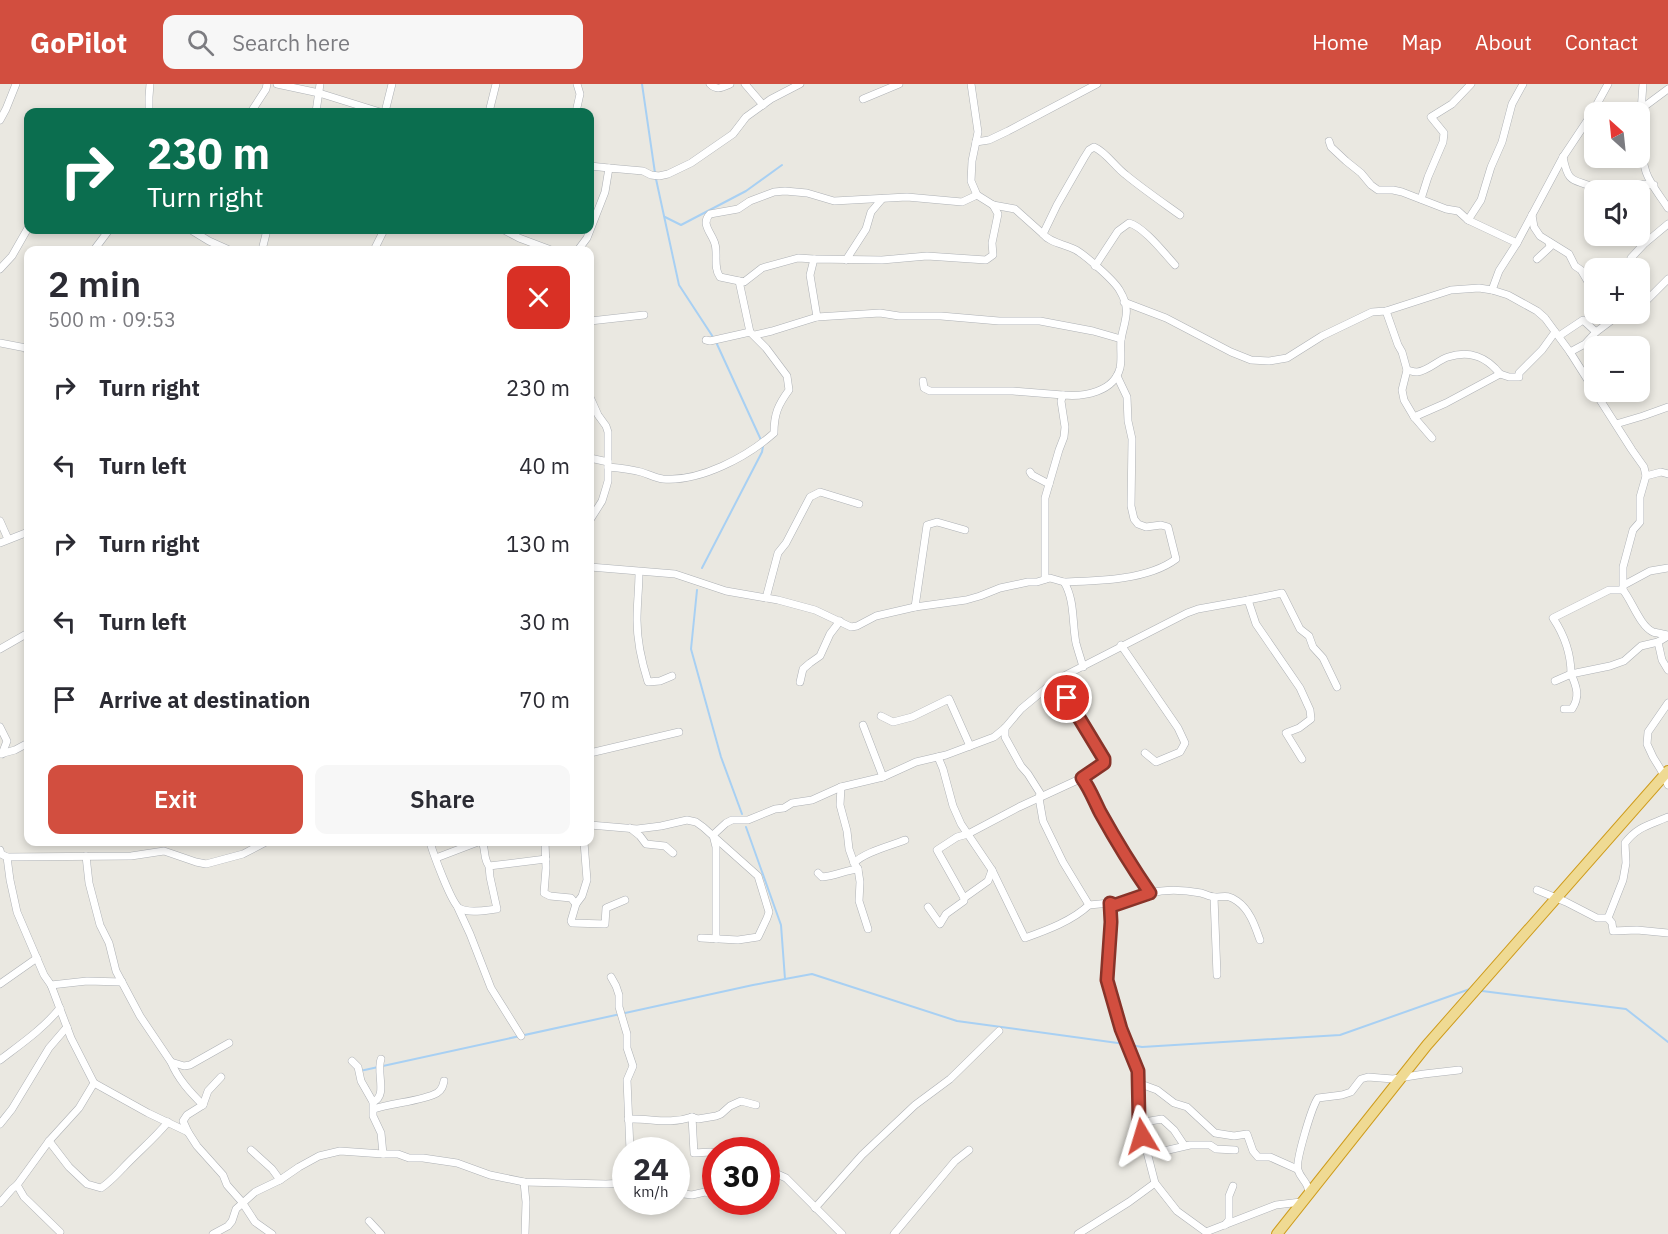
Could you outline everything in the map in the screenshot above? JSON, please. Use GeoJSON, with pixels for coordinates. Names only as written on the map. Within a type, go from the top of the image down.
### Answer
{"type":"FeatureCollection","features":[{"type":"Feature","properties":{"kind":"highway"},"geometry":{"type":"LineString","coordinates":[[1276,1234],[1426,1045],[1668,771]]}},
{"type":"Feature","properties":{"kind":"street"},"geometry":{"type":"LineString","coordinates":[[0,120],[16,84]]}},
{"type":"Feature","properties":{"kind":"street"},"geometry":{"type":"LineString","coordinates":[[149,108],[150,84]]}},
{"type":"Feature","properties":{"kind":"street"},"geometry":{"type":"LineString","coordinates":[[254,108],[267,84]]}},
{"type":"Feature","properties":{"kind":"street"},"geometry":{"type":"LineString","coordinates":[[277,84],[319,93],[367,108]]}},
{"type":"Feature","properties":{"kind":"street"},"geometry":{"type":"LineString","coordinates":[[317,108],[320,84]]}},
{"type":"Feature","properties":{"kind":"street"},"geometry":{"type":"LineString","coordinates":[[386,108],[392,84]]}},
{"type":"Feature","properties":{"kind":"street"},"geometry":{"type":"LineString","coordinates":[[490,108],[496,84]]}},
{"type":"Feature","properties":{"kind":"street"},"geometry":{"type":"LineString","coordinates":[[577,84],[580,94],[577,108]]}},
{"type":"Feature","properties":{"kind":"street"},"geometry":{"type":"LineString","coordinates":[[710,84],[720,89],[730,84]]}},
{"type":"Feature","properties":{"kind":"street"},"geometry":{"type":"LineString","coordinates":[[745,84],[763,105]]}},
{"type":"Feature","properties":{"kind":"street"},"geometry":{"type":"LineString","coordinates":[[594,166],[643,171],[659,176],[668,174],[691,163],[734,134],[746,117],[771,99],[800,84]]}},
{"type":"Feature","properties":{"kind":"street"},"geometry":{"type":"LineString","coordinates":[[863,99],[899,84]]}},
{"type":"Feature","properties":{"kind":"street"},"geometry":{"type":"LineString","coordinates":[[923,381],[924,388],[930,391],[1013,391],[1073,396],[1104,389],[1117,376],[1121,366],[1121,339],[1127,316],[1121,292],[1114,282],[1078,251],[1047,239],[1015,209],[993,205],[978,195],[971,181],[972,161],[978,132],[971,84]]}},
{"type":"Feature","properties":{"kind":"street"},"geometry":{"type":"LineString","coordinates":[[976,142],[989,140],[1008,131],[1097,84]]}},
{"type":"Feature","properties":{"kind":"street"},"geometry":{"type":"LineString","coordinates":[[1421,199],[1443,142],[1444,133],[1431,117],[1452,104],[1471,84]]}},
{"type":"Feature","properties":{"kind":"street"},"geometry":{"type":"LineString","coordinates":[[1468,219],[1482,200],[1512,104],[1523,84]]}},
{"type":"Feature","properties":{"kind":"street"},"geometry":{"type":"LineString","coordinates":[[1600,102],[1608,84]]}},
{"type":"Feature","properties":{"kind":"street"},"geometry":{"type":"LineString","coordinates":[[1641,102],[1642,84]]}},
{"type":"Feature","properties":{"kind":"street"},"geometry":{"type":"LineString","coordinates":[[1650,102],[1668,89]]}},
{"type":"Feature","properties":{"kind":"street"},"geometry":{"type":"LineString","coordinates":[[1492,290],[1499,271],[1517,243],[1563,157],[1584,128]]}},
{"type":"Feature","properties":{"kind":"street"},"geometry":{"type":"LineString","coordinates":[[1329,141],[1331,147],[1378,190],[1393,190],[1458,211],[1468,219],[1517,243]]}},
{"type":"Feature","properties":{"kind":"street"},"geometry":{"type":"LineString","coordinates":[[1043,234],[1084,158],[1094,147],[1104,153],[1108,160],[1126,175],[1180,215]]}},
{"type":"Feature","properties":{"kind":"street"},"geometry":{"type":"LineString","coordinates":[[1563,157],[1567,174],[1572,180],[1584,183]]}},
{"type":"Feature","properties":{"kind":"street"},"geometry":{"type":"LineString","coordinates":[[594,220],[605,192],[609,168]]}},
{"type":"Feature","properties":{"kind":"street"},"geometry":{"type":"LineString","coordinates":[[1645,168],[1646,174],[1668,208]]}},
{"type":"Feature","properties":{"kind":"street"},"geometry":{"type":"LineString","coordinates":[[1650,185],[1654,185]]}},
{"type":"Feature","properties":{"kind":"street"},"geometry":{"type":"LineString","coordinates":[[978,195],[962,202],[907,197],[834,201],[807,193],[774,192],[750,201],[738,209],[710,214],[705,221],[716,246],[717,273],[720,277],[744,282],[762,268],[798,258],[882,260],[927,256],[986,260],[993,255],[992,243],[998,214],[993,205]]}},
{"type":"Feature","properties":{"kind":"street"},"geometry":{"type":"LineString","coordinates":[[846,260],[866,229],[871,213],[882,199]]}},
{"type":"Feature","properties":{"kind":"street"},"geometry":{"type":"LineString","coordinates":[[1532,215],[1534,227],[1540,236],[1569,254],[1575,266],[1584,275]]}},
{"type":"Feature","properties":{"kind":"street"},"geometry":{"type":"LineString","coordinates":[[1095,266],[1118,231],[1129,223],[1144,232],[1175,265]]}},
{"type":"Feature","properties":{"kind":"street"},"geometry":{"type":"LineString","coordinates":[[1631,258],[1668,224]]}},
{"type":"Feature","properties":{"kind":"street"},"geometry":{"type":"LineString","coordinates":[[0,269],[12,256],[25,234]]}},
{"type":"Feature","properties":{"kind":"street"},"geometry":{"type":"LineString","coordinates":[[198,234],[220,246]]}},
{"type":"Feature","properties":{"kind":"street"},"geometry":{"type":"LineString","coordinates":[[512,234],[540,246]]}},
{"type":"Feature","properties":{"kind":"street"},"geometry":{"type":"LineString","coordinates":[[1537,259],[1550,247],[1549,242]]}},
{"type":"Feature","properties":{"kind":"street"},"geometry":{"type":"LineString","coordinates":[[814,259],[810,275],[817,317]]}},
{"type":"Feature","properties":{"kind":"street"},"geometry":{"type":"LineString","coordinates":[[1650,297],[1668,279]]}},
{"type":"Feature","properties":{"kind":"street"},"geometry":{"type":"LineString","coordinates":[[594,459],[662,479],[694,477],[752,450],[774,433],[774,420],[779,404],[789,390],[787,376],[752,333],[739,281]]}},
{"type":"Feature","properties":{"kind":"street"},"geometry":{"type":"LineString","coordinates":[[1124,302],[1166,318],[1231,352],[1251,360],[1269,361],[1287,358],[1322,336],[1372,312],[1386,311],[1451,290],[1479,288],[1492,290],[1508,295],[1538,311],[1584,374]]}},
{"type":"Feature","properties":{"kind":"street"},"geometry":{"type":"LineString","coordinates":[[1386,311],[1407,370],[1402,390],[1404,400],[1414,417],[1432,438]]}},
{"type":"Feature","properties":{"kind":"street"},"geometry":{"type":"LineString","coordinates":[[706,340],[772,331],[817,317],[880,313],[999,321],[1040,321],[1121,339]]}},
{"type":"Feature","properties":{"kind":"street"},"geometry":{"type":"LineString","coordinates":[[594,321],[645,315]]}},
{"type":"Feature","properties":{"kind":"street"},"geometry":{"type":"LineString","coordinates":[[1407,370],[1418,372],[1448,357],[1464,355],[1483,357],[1493,364],[1500,374],[1519,377],[1519,373],[1557,334],[1583,320],[1596,332]]}},
{"type":"Feature","properties":{"kind":"street"},"geometry":{"type":"LineString","coordinates":[[1570,352],[1585,344],[1607,324]]}},
{"type":"Feature","properties":{"kind":"street"},"geometry":{"type":"LineString","coordinates":[[0,343],[24,347]]}},
{"type":"Feature","properties":{"kind":"street"},"geometry":{"type":"LineString","coordinates":[[1414,417],[1500,374]]}},
{"type":"Feature","properties":{"kind":"street"},"geometry":{"type":"LineString","coordinates":[[594,567],[675,574],[726,591],[815,610],[851,627],[876,616],[915,607],[966,600],[1000,588],[1028,582],[1050,578],[1064,582],[1096,580],[1146,573],[1176,559],[1168,527],[1161,525],[1146,527],[1138,524],[1134,519],[1131,506],[1132,439],[1128,421],[1127,397],[1117,376]]}},
{"type":"Feature","properties":{"kind":"street"},"geometry":{"type":"LineString","coordinates":[[1045,579],[1046,498],[1064,437],[1065,427],[1060,401],[1063,395]]}},
{"type":"Feature","properties":{"kind":"street"},"geometry":{"type":"LineString","coordinates":[[1602,402],[1644,467],[1646,476],[1640,497],[1640,522],[1633,530],[1623,567],[1624,587],[1638,615],[1651,631],[1668,635]]}},
{"type":"Feature","properties":{"kind":"street"},"geometry":{"type":"LineString","coordinates":[[594,406],[608,432],[608,481],[602,501],[594,514]]}},
{"type":"Feature","properties":{"kind":"street"},"geometry":{"type":"LineString","coordinates":[[1616,424],[1668,407]]}},
{"type":"Feature","properties":{"kind":"street"},"geometry":{"type":"LineString","coordinates":[[1030,472],[1049,484]]}},
{"type":"Feature","properties":{"kind":"street"},"geometry":{"type":"LineString","coordinates":[[1646,476],[1661,472],[1668,474]]}},
{"type":"Feature","properties":{"kind":"street"},"geometry":{"type":"LineString","coordinates":[[766,598],[778,552],[786,543],[810,497],[820,492],[859,504]]}},
{"type":"Feature","properties":{"kind":"street"},"geometry":{"type":"LineString","coordinates":[[0,521],[8,538]]}},
{"type":"Feature","properties":{"kind":"street"},"geometry":{"type":"LineString","coordinates":[[915,607],[927,525],[937,522],[965,530]]}},
{"type":"Feature","properties":{"kind":"street"},"geometry":{"type":"LineString","coordinates":[[0,543],[24,533]]}},
{"type":"Feature","properties":{"kind":"street"},"geometry":{"type":"LineString","coordinates":[[1564,709],[1572,710],[1577,702],[1577,693],[1571,674],[1571,658],[1561,630],[1553,618],[1609,590],[1624,587],[1650,572],[1668,568]]}},
{"type":"Feature","properties":{"kind":"street"},"geometry":{"type":"LineString","coordinates":[[639,572],[637,622],[643,666],[648,682],[660,681],[672,676]]}},
{"type":"Feature","properties":{"kind":"street"},"geometry":{"type":"LineString","coordinates":[[1064,582],[1072,607],[1076,645],[1083,667]]}},
{"type":"Feature","properties":{"kind":"street"},"geometry":{"type":"LineString","coordinates":[[713,835],[732,820],[748,820],[792,803],[812,800],[841,787],[883,777],[916,762],[938,757],[994,737],[1021,709],[1056,680],[1187,612],[1198,609],[1282,593],[1300,629],[1309,636],[1313,647],[1323,657],[1337,687]]}},
{"type":"Feature","properties":{"kind":"street"},"geometry":{"type":"LineString","coordinates":[[1248,600],[1256,624],[1300,688],[1310,710],[1311,719],[1299,728],[1286,733],[1302,759]]}},
{"type":"Feature","properties":{"kind":"street"},"geometry":{"type":"LineString","coordinates":[[800,682],[803,669],[820,656],[830,634],[840,621]]}},
{"type":"Feature","properties":{"kind":"street"},"geometry":{"type":"LineString","coordinates":[[0,649],[24,635]]}},
{"type":"Feature","properties":{"kind":"street"},"geometry":{"type":"LineString","coordinates":[[1555,681],[1571,674],[1624,661],[1641,646],[1658,642],[1668,635]]}},
{"type":"Feature","properties":{"kind":"street"},"geometry":{"type":"LineString","coordinates":[[1658,642],[1662,660],[1668,670]]}},
{"type":"Feature","properties":{"kind":"street"},"geometry":{"type":"LineString","coordinates":[[1121,645],[1185,743],[1180,752],[1156,762],[1146,753]]}},
{"type":"Feature","properties":{"kind":"street"},"geometry":{"type":"LineString","coordinates":[[964,898],[937,850],[957,837],[968,834],[1082,778],[1104,763],[1104,759],[1056,680]]}},
{"type":"Feature","properties":{"kind":"street"},"geometry":{"type":"LineString","coordinates":[[881,716],[893,722],[912,717],[949,699],[970,746]]}},
{"type":"Feature","properties":{"kind":"street"},"geometry":{"type":"LineString","coordinates":[[1668,703],[1648,732],[1647,744],[1668,785]]}},
{"type":"Feature","properties":{"kind":"street"},"geometry":{"type":"LineString","coordinates":[[863,724],[883,777]]}},
{"type":"Feature","properties":{"kind":"street"},"geometry":{"type":"LineString","coordinates":[[0,727],[7,741],[1,754]]}},
{"type":"Feature","properties":{"kind":"street"},"geometry":{"type":"LineString","coordinates":[[1005,728],[1005,737],[1021,766],[1040,793],[1043,821],[1063,862],[1089,905]]}},
{"type":"Feature","properties":{"kind":"street"},"geometry":{"type":"LineString","coordinates":[[594,752],[679,732]]}},
{"type":"Feature","properties":{"kind":"street"},"geometry":{"type":"LineString","coordinates":[[1,754],[24,745]]}},
{"type":"Feature","properties":{"kind":"street"},"geometry":{"type":"LineString","coordinates":[[938,757],[961,824],[992,870],[1025,938],[1079,914],[1089,905],[1110,903],[1115,905],[1150,893],[1167,890],[1200,893],[1214,897],[1225,895],[1237,901],[1253,922],[1260,940]]}},
{"type":"Feature","properties":{"kind":"street"},"geometry":{"type":"LineString","coordinates":[[1082,778],[1133,868],[1150,893]]}},
{"type":"Feature","properties":{"kind":"street"},"geometry":{"type":"LineString","coordinates":[[841,787],[840,805],[849,849],[860,882],[859,901],[868,929]]}},
{"type":"Feature","properties":{"kind":"street"},"geometry":{"type":"LineString","coordinates":[[1608,918],[1623,880],[1626,863],[1625,843],[1637,829],[1668,817]]}},
{"type":"Feature","properties":{"kind":"street"},"geometry":{"type":"LineString","coordinates":[[594,825],[630,828],[661,826],[687,820],[696,822],[758,876],[769,912],[759,937],[738,940],[701,938]]}},
{"type":"Feature","properties":{"kind":"street"},"geometry":{"type":"LineString","coordinates":[[630,828],[640,836],[645,844],[665,846],[673,853]]}},
{"type":"Feature","properties":{"kind":"street"},"geometry":{"type":"LineString","coordinates":[[713,835],[716,847],[716,939]]}},
{"type":"Feature","properties":{"kind":"street"},"geometry":{"type":"LineString","coordinates":[[818,873],[822,878],[850,870],[856,866],[857,860],[905,840]]}},
{"type":"Feature","properties":{"kind":"street"},"geometry":{"type":"LineString","coordinates":[[188,1132],[94,1083],[17,912],[2,854],[131,856],[164,851],[206,864],[243,854],[258,846]]}},
{"type":"Feature","properties":{"kind":"street"},"geometry":{"type":"LineString","coordinates":[[432,846],[491,988],[521,1036]]}},
{"type":"Feature","properties":{"kind":"street"},"geometry":{"type":"LineString","coordinates":[[436,858],[469,846]]}},
{"type":"Feature","properties":{"kind":"street"},"geometry":{"type":"LineString","coordinates":[[458,908],[497,909],[483,846]]}},
{"type":"Feature","properties":{"kind":"street"},"geometry":{"type":"LineString","coordinates":[[545,846],[544,893],[550,896],[571,898],[576,904]]}},
{"type":"Feature","properties":{"kind":"street"},"geometry":{"type":"LineString","coordinates":[[585,846],[587,880],[582,896],[576,904],[572,923],[605,924],[606,908],[625,900]]}},
{"type":"Feature","properties":{"kind":"street"},"geometry":{"type":"LineString","coordinates":[[86,856],[89,883],[100,925],[109,943],[116,971],[140,1016],[174,1070],[203,1105]]}},
{"type":"Feature","properties":{"kind":"street"},"geometry":{"type":"LineString","coordinates":[[489,866],[546,859]]}},
{"type":"Feature","properties":{"kind":"street"},"geometry":{"type":"LineString","coordinates":[[928,907],[940,924],[946,914],[988,881],[992,870]]}},
{"type":"Feature","properties":{"kind":"street"},"geometry":{"type":"LineString","coordinates":[[1537,890],[1597,918],[1608,918]]}},
{"type":"Feature","properties":{"kind":"street"},"geometry":{"type":"LineString","coordinates":[[1214,897],[1217,975]]}},
{"type":"Feature","properties":{"kind":"street"},"geometry":{"type":"LineString","coordinates":[[1110,903],[1107,980],[1121,1029],[1138,1071],[1139,1121],[1145,1150],[1155,1183],[1177,1210],[1207,1233],[1276,1206],[1302,1202],[1309,1195],[1309,1188],[1297,1168],[1309,1120],[1318,1098],[1352,1092],[1361,1079],[1368,1077],[1393,1079],[1459,1070]]}},
{"type":"Feature","properties":{"kind":"street"},"geometry":{"type":"LineString","coordinates":[[1608,918],[1614,931],[1637,930],[1668,933]]}},
{"type":"Feature","properties":{"kind":"street"},"geometry":{"type":"LineString","coordinates":[[0,984],[37,958]]}},
{"type":"Feature","properties":{"kind":"street"},"geometry":{"type":"LineString","coordinates":[[611,977],[619,994],[627,1048],[633,1066],[627,1080],[629,1137]]}},
{"type":"Feature","properties":{"kind":"street"},"geometry":{"type":"LineString","coordinates":[[51,985],[87,981],[122,982]]}},
{"type":"Feature","properties":{"kind":"street"},"geometry":{"type":"LineString","coordinates":[[0,1060],[20,1046],[60,1008]]}},
{"type":"Feature","properties":{"kind":"street"},"geometry":{"type":"LineString","coordinates":[[0,1124],[12,1109],[49,1048],[67,1027]]}},
{"type":"Feature","properties":{"kind":"street"},"geometry":{"type":"LineString","coordinates":[[815,1208],[862,1155],[915,1105],[950,1079],[999,1031]]}},
{"type":"Feature","properties":{"kind":"street"},"geometry":{"type":"LineString","coordinates":[[171,1062],[184,1066],[190,1065],[229,1043]]}},
{"type":"Feature","properties":{"kind":"street"},"geometry":{"type":"LineString","coordinates":[[373,1106],[381,1095],[379,1064],[381,1059]]}},
{"type":"Feature","properties":{"kind":"street"},"geometry":{"type":"LineString","coordinates":[[352,1061],[358,1067],[361,1081],[373,1106],[373,1116],[381,1132],[383,1154]]}},
{"type":"Feature","properties":{"kind":"street"},"geometry":{"type":"LineString","coordinates":[[221,1077],[208,1091],[203,1105],[187,1115],[183,1121],[197,1146],[223,1175],[227,1185],[255,1222],[272,1234]]}},
{"type":"Feature","properties":{"kind":"street"},"geometry":{"type":"LineString","coordinates":[[373,1106],[436,1094],[443,1088],[444,1081]]}},
{"type":"Feature","properties":{"kind":"street"},"geometry":{"type":"LineString","coordinates":[[0,1203],[17,1185],[49,1140],[79,1108],[94,1083]]}},
{"type":"Feature","properties":{"kind":"street"},"geometry":{"type":"LineString","coordinates":[[1138,1083],[1157,1090],[1174,1103],[1187,1107],[1215,1133],[1234,1136],[1247,1134],[1258,1156],[1297,1168]]}},
{"type":"Feature","properties":{"kind":"street"},"geometry":{"type":"LineString","coordinates":[[628,1119],[659,1122],[692,1117],[698,1119],[716,1116],[741,1101],[756,1105]]}},
{"type":"Feature","properties":{"kind":"street"},"geometry":{"type":"LineString","coordinates":[[692,1117],[694,1153],[702,1153]]}},
{"type":"Feature","properties":{"kind":"street"},"geometry":{"type":"LineString","coordinates":[[1139,1121],[1162,1119],[1174,1130],[1184,1145]]}},
{"type":"Feature","properties":{"kind":"street"},"geometry":{"type":"LineString","coordinates":[[49,1140],[69,1167],[87,1184],[101,1188],[153,1140],[168,1122]]}},
{"type":"Feature","properties":{"kind":"street"},"geometry":{"type":"LineString","coordinates":[[1145,1150],[1164,1151],[1184,1145],[1210,1145],[1216,1149],[1235,1150]]}},
{"type":"Feature","properties":{"kind":"street"},"geometry":{"type":"LineString","coordinates":[[251,1150],[272,1169],[280,1180]]}},
{"type":"Feature","properties":{"kind":"street"},"geometry":{"type":"LineString","coordinates":[[894,1234],[955,1161],[969,1150]]}},
{"type":"Feature","properties":{"kind":"street"},"geometry":{"type":"LineString","coordinates":[[213,1234],[228,1226],[236,1209],[255,1192],[280,1180],[298,1167],[326,1154],[340,1151],[398,1154],[409,1158],[457,1163],[490,1175],[524,1182],[612,1184]]}},
{"type":"Feature","properties":{"kind":"street"},"geometry":{"type":"LineString","coordinates":[[780,1175],[786,1178],[842,1234]]}},
{"type":"Feature","properties":{"kind":"street"},"geometry":{"type":"LineString","coordinates":[[524,1182],[525,1234]]}},
{"type":"Feature","properties":{"kind":"street"},"geometry":{"type":"LineString","coordinates":[[1078,1234],[1155,1183]]}},
{"type":"Feature","properties":{"kind":"street"},"geometry":{"type":"LineString","coordinates":[[17,1185],[24,1197],[60,1232]]}},
{"type":"Feature","properties":{"kind":"street"},"geometry":{"type":"LineString","coordinates":[[1225,1225],[1229,1220],[1229,1196],[1233,1186]]}},
{"type":"Feature","properties":{"kind":"street"},"geometry":{"type":"LineString","coordinates":[[369,1221],[381,1234]]}},
{"type":"Feature","properties":{"kind":"waterway"},"geometry":{"type":"LineString","coordinates":[[642,84],[655,173]]}},
{"type":"Feature","properties":{"kind":"waterway"},"geometry":{"type":"LineString","coordinates":[[665,217],[681,225],[746,191],[782,165]]}},
{"type":"Feature","properties":{"kind":"waterway"},"geometry":{"type":"LineString","coordinates":[[656,179],[679,285],[713,337]]}},
{"type":"Feature","properties":{"kind":"waterway"},"geometry":{"type":"LineString","coordinates":[[716,342],[761,440]]}},
{"type":"Feature","properties":{"kind":"waterway"},"geometry":{"type":"LineString","coordinates":[[702,568],[763,446]]}},
{"type":"Feature","properties":{"kind":"waterway"},"geometry":{"type":"LineString","coordinates":[[697,590],[691,649],[721,757],[742,814]]}},
{"type":"Feature","properties":{"kind":"waterway"},"geometry":{"type":"LineString","coordinates":[[746,827],[781,925],[785,979]]}},
{"type":"Feature","properties":{"kind":"waterway"},"geometry":{"type":"LineString","coordinates":[[360,1071],[812,974],[957,1021],[1125,1044]]}},
{"type":"Feature","properties":{"kind":"waterway"},"geometry":{"type":"LineString","coordinates":[[1130,1045],[1142,1047],[1340,1035],[1470,989]]}},
{"type":"Feature","properties":{"kind":"waterway"},"geometry":{"type":"LineString","coordinates":[[1482,991],[1626,1009],[1668,1042]]}},
{"type":"Feature","properties":{"kind":"route"},"geometry":{"type":"LineString","coordinates":[[1067,698],[1104,759],[1104,763],[1082,778],[1133,868],[1150,893],[1115,905],[1110,903],[1107,980],[1121,1029],[1138,1071],[1139,1121],[1142,1136]]}}]}
